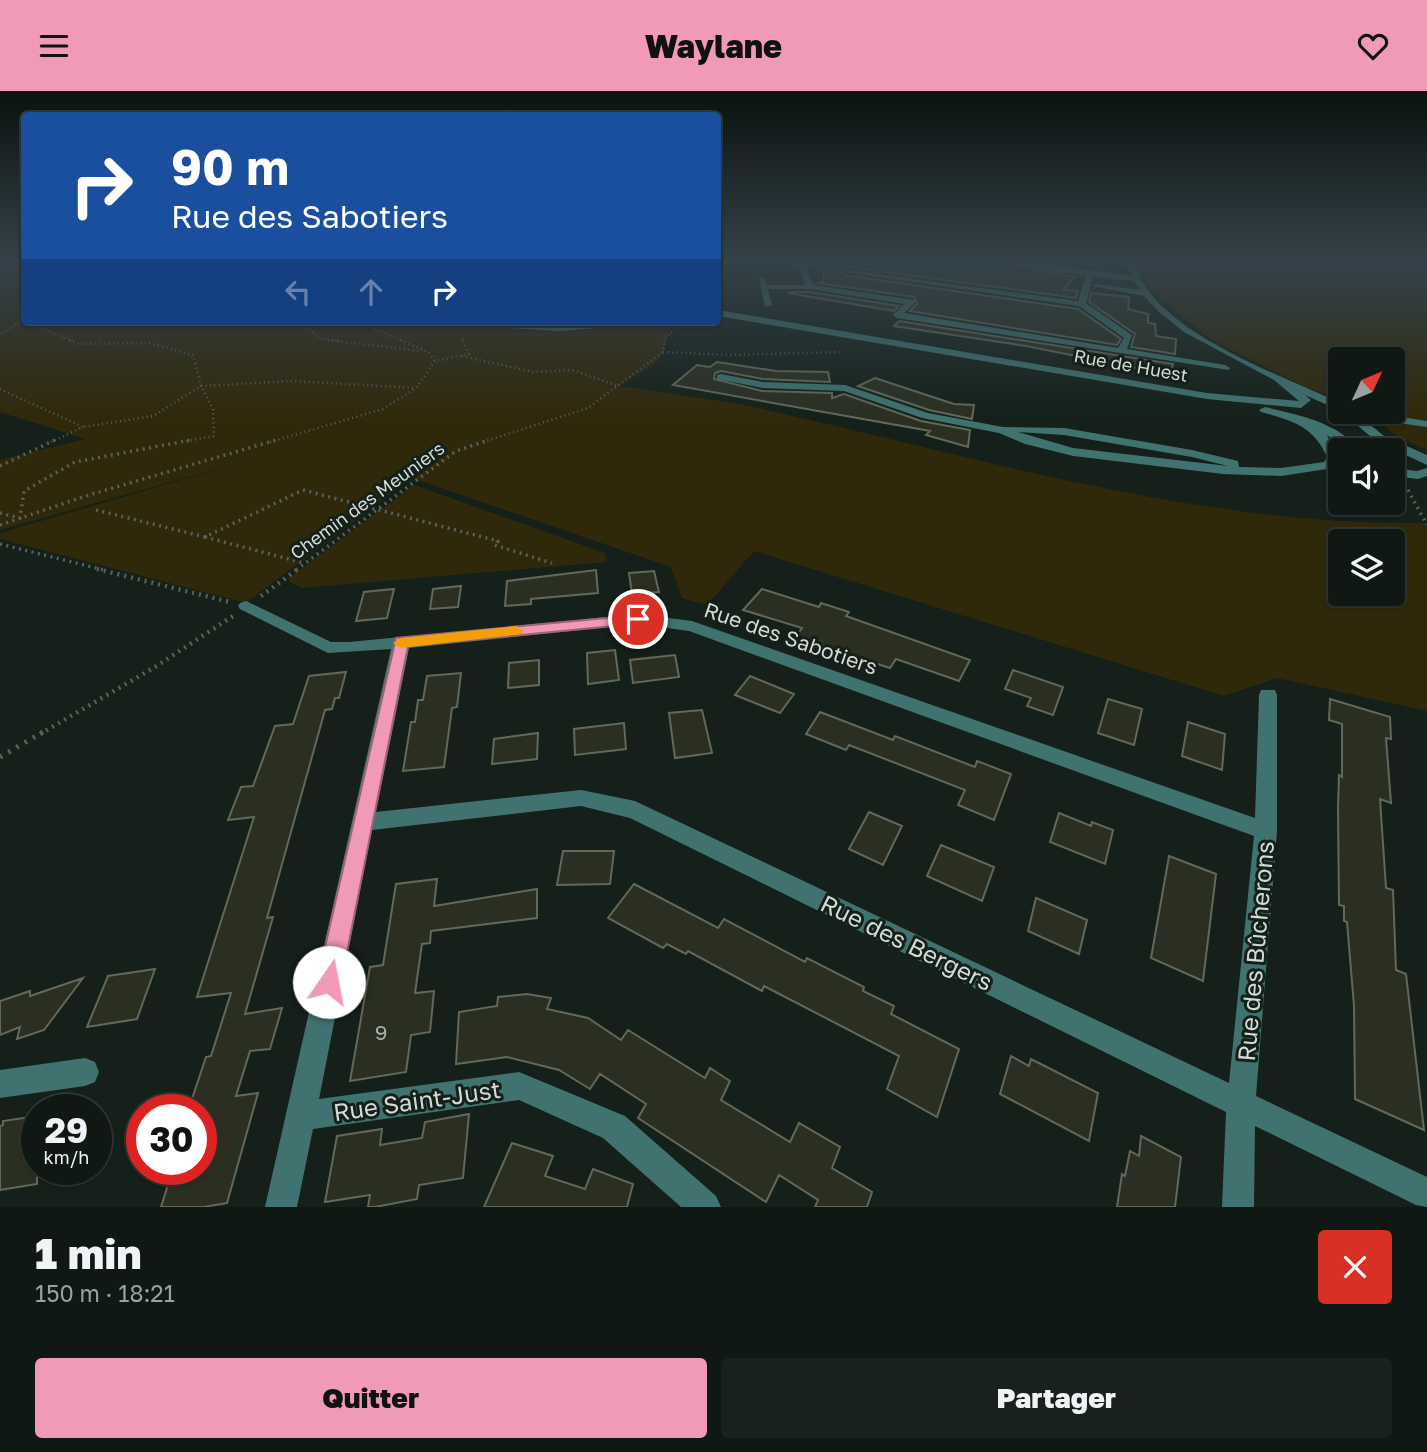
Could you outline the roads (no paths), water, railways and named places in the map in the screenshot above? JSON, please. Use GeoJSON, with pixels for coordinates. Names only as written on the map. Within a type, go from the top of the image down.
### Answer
{"type":"FeatureCollection","features":[{"type":"Feature","properties":{"kind":"street","name":"Rue de Huest"},"geometry":{"type":"LineString","coordinates":[[724,314],[1207,396],[1328,409]]}},
{"type":"Feature","properties":{"kind":"street"},"geometry":{"type":"LineString","coordinates":[[898,314],[1225,368]]}},
{"type":"Feature","properties":{"kind":"street"},"geometry":{"type":"LineString","coordinates":[[1096,314],[1129,337],[1121,351]]}},
{"type":"Feature","properties":{"kind":"street"},"geometry":{"type":"LineString","coordinates":[[1170,314],[1215,348],[1328,403]]}},
{"type":"Feature","properties":{"kind":"street"},"geometry":{"type":"LineString","coordinates":[[525,326],[585,326]]}},
{"type":"Feature","properties":{"kind":"street"},"geometry":{"type":"LineString","coordinates":[[721,377],[763,384],[845,388],[926,416],[1002,430],[1039,445],[1073,452],[1121,455],[1189,468],[1281,472],[1328,464]]}},
{"type":"Feature","properties":{"kind":"street"},"geometry":{"type":"LineString","coordinates":[[1279,380],[1305,400],[1295,409],[1297,414],[1313,425],[1328,441]]}},
{"type":"Feature","properties":{"kind":"street","name":"Rue de Huest"},"geometry":{"type":"LineString","coordinates":[[1207,396],[1313,425],[1342,438]]}},
{"type":"Feature","properties":{"kind":"street","name":"Rue de Huest"},"geometry":{"type":"LineString","coordinates":[[1405,420],[1427,423]]}},
{"type":"Feature","properties":{"kind":"street"},"geometry":{"type":"LineString","coordinates":[[1361,424],[1378,438],[1425,458]]}},
{"type":"Feature","properties":{"kind":"street"},"geometry":{"type":"LineString","coordinates":[[1002,430],[1030,427],[1074,431],[1120,442],[1185,450],[1251,469]]}},
{"type":"Feature","properties":{"kind":"street"},"geometry":{"type":"LineString","coordinates":[[1405,472],[1423,473],[1425,488]]}},
{"type":"Feature","properties":{"kind":"street","name":"Rue des Sabotiers"},"geometry":{"type":"LineString","coordinates":[[246,606],[328,647],[349,648],[638,619],[692,626],[1266,831]]}},
{"type":"Feature","properties":{"kind":"street"},"geometry":{"type":"LineString","coordinates":[[281,1207],[401,642]]}},
{"type":"Feature","properties":{"kind":"street","name":"Rue des Bûcherons"},"geometry":{"type":"LineString","coordinates":[[1238,1207],[1241,1104],[1266,831],[1268,695]]}},
{"type":"Feature","properties":{"kind":"street","name":"Rue des Bergers"},"geometry":{"type":"LineString","coordinates":[[363,822],[581,799],[635,810],[1427,1194]]}},
{"type":"Feature","properties":{"kind":"street"},"geometry":{"type":"LineString","coordinates":[[0,1084],[85,1072]]}},
{"type":"Feature","properties":{"kind":"street","name":"Rue Saint-Just"},"geometry":{"type":"LineString","coordinates":[[300,1116],[519,1086],[614,1127],[705,1207]]}}]}
